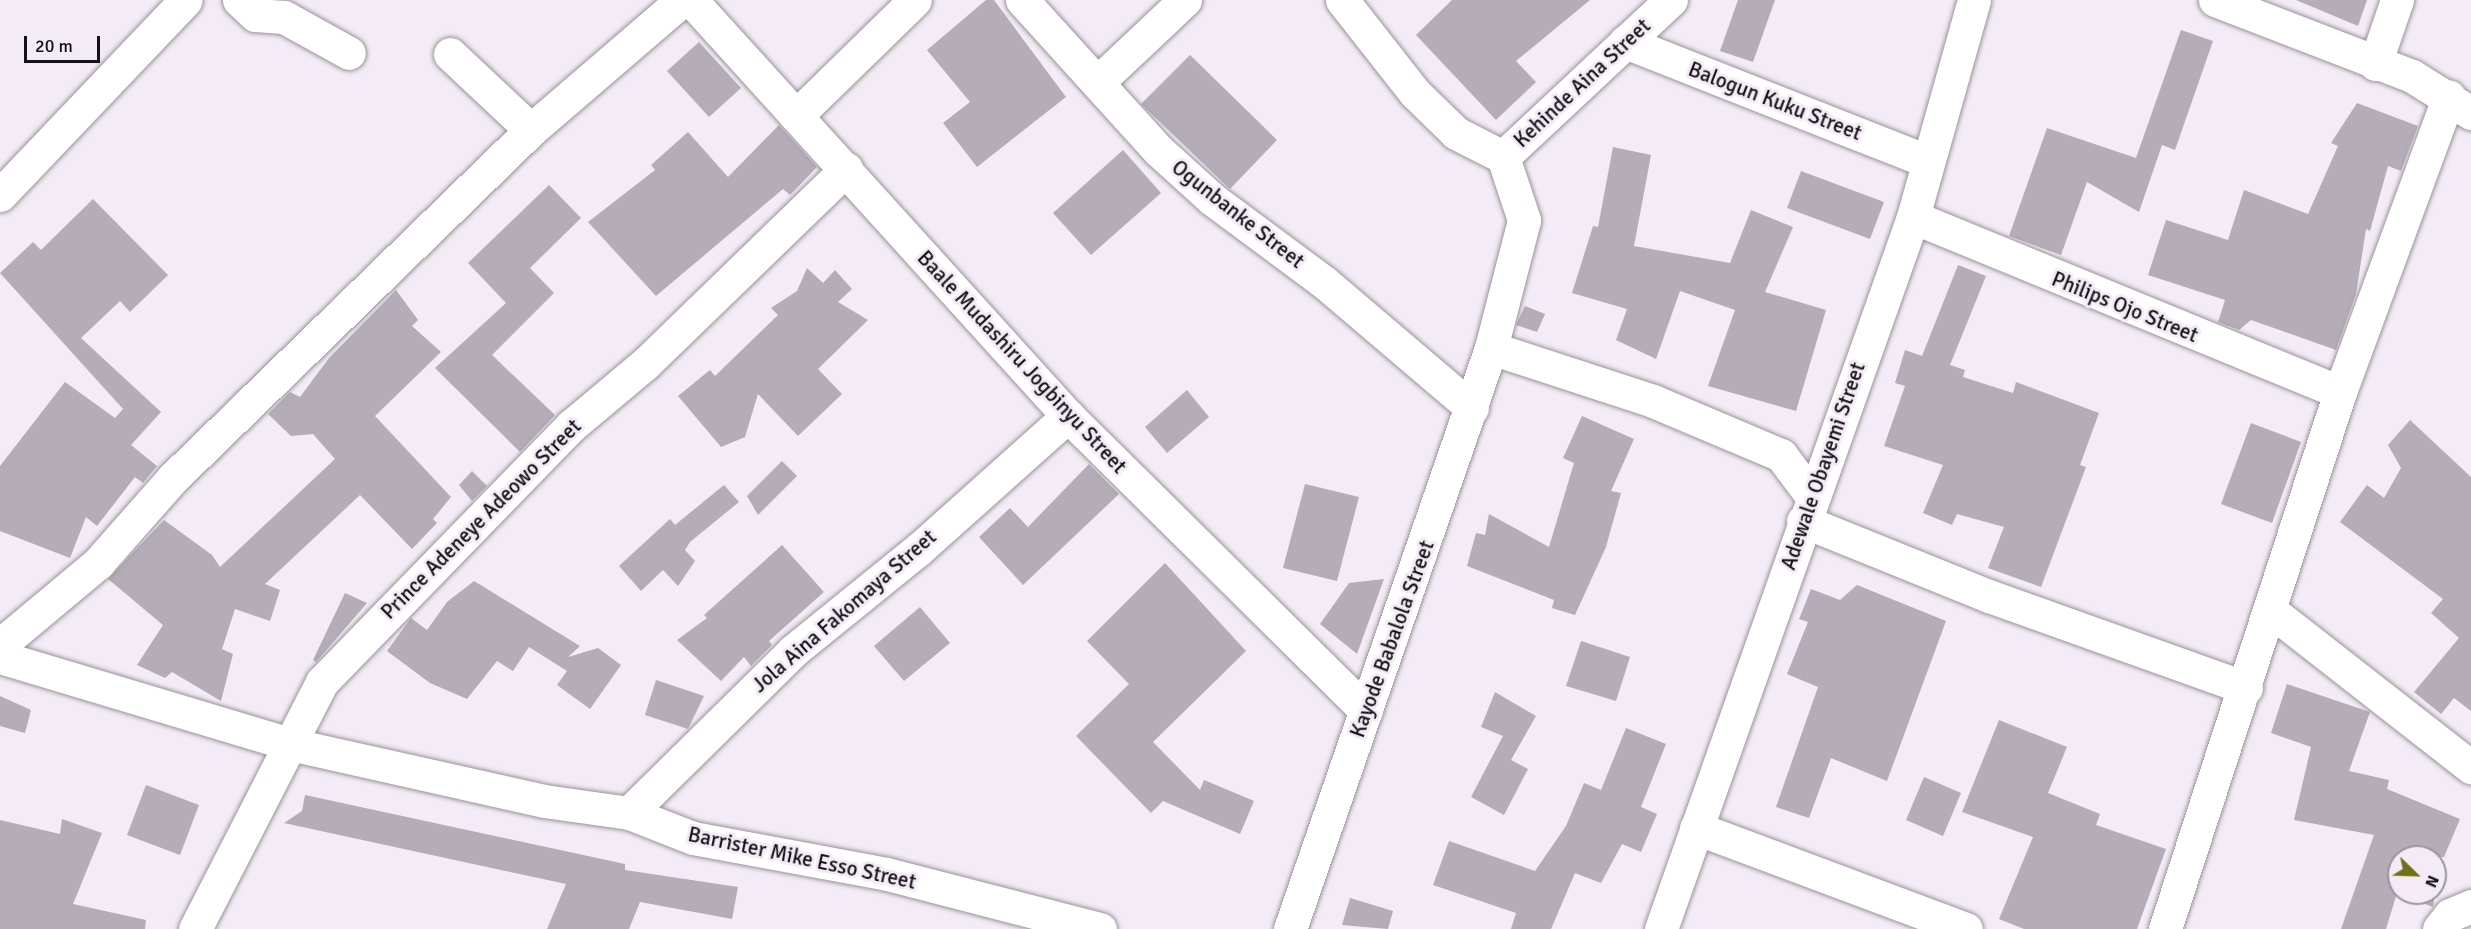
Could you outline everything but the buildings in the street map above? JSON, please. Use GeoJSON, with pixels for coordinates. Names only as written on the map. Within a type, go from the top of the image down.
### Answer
{"type":"FeatureCollection","features":[{"type":"Feature","properties":{"kind":"street"},"geometry":{"type":"LineString","coordinates":[[0,195],[186,0]]}},
{"type":"Feature","properties":{"kind":"street"},"geometry":{"type":"LineString","coordinates":[[239,0],[255,15],[284,17],[349,53]]}},
{"type":"Feature","properties":{"kind":"street"},"geometry":{"type":"LineString","coordinates":[[0,645],[98,563],[172,479],[531,130],[682,0]]}},
{"type":"Feature","properties":{"kind":"street","name":"Baale Mudashiru Jogbinyu Street"},"geometry":{"type":"LineString","coordinates":[[691,0],[1068,416],[1366,711]]}},
{"type":"Feature","properties":{"kind":"street"},"geometry":{"type":"LineString","coordinates":[[796,116],[915,0]]}},
{"type":"Feature","properties":{"kind":"street","name":"Ogunbanke Street"},"geometry":{"type":"LineString","coordinates":[[1022,0],[1100,80],[1158,150],[1212,200],[1325,283],[1472,408]]}},
{"type":"Feature","properties":{"kind":"street"},"geometry":{"type":"LineString","coordinates":[[1100,80],[1185,0]]}},
{"type":"Feature","properties":{"kind":"street","name":"Kehinde Aina Street"},"geometry":{"type":"LineString","coordinates":[[1342,0],[1415,93],[1456,133],[1503,157],[1671,0]]}},
{"type":"Feature","properties":{"kind":"street","name":"Adewale Obayemi Street"},"geometry":{"type":"LineString","coordinates":[[1661,929],[1834,430],[1913,217],[1924,160],[1974,0]]}},
{"type":"Feature","properties":{"kind":"street"},"geometry":{"type":"LineString","coordinates":[[2165,929],[2246,688],[2340,392],[2460,105],[2375,64],[2215,0]]}},
{"type":"Feature","properties":{"kind":"street"},"geometry":{"type":"LineString","coordinates":[[2375,64],[2397,0]]}},
{"type":"Feature","properties":{"kind":"street","name":"Balogun Kuku Street"},"geometry":{"type":"LineString","coordinates":[[1625,42],[1924,160]]}},
{"type":"Feature","properties":{"kind":"street"},"geometry":{"type":"LineString","coordinates":[[450,54],[531,130]]}},
{"type":"Feature","properties":{"kind":"street","name":"Kayode Babalola Street"},"geometry":{"type":"LineString","coordinates":[[1290,929],[1491,348],[1524,220],[1503,157]]}},
{"type":"Feature","properties":{"kind":"street","name":"Prince Adeneye Adeowo Street"},"geometry":{"type":"LineString","coordinates":[[195,929],[270,777],[294,745],[322,682],[571,426],[646,363],[846,169]]}},
{"type":"Feature","properties":{"kind":"street","name":"Philips Ojo Street"},"geometry":{"type":"LineString","coordinates":[[1913,217],[2340,392]]}},
{"type":"Feature","properties":{"kind":"street"},"geometry":{"type":"LineString","coordinates":[[1491,348],[1653,400],[1781,455],[1807,508],[1989,596],[2246,688]]}},
{"type":"Feature","properties":{"kind":"street","name":"Jola Aina Fakomaya Street"},"geometry":{"type":"LineString","coordinates":[[629,813],[793,651],[919,549],[1068,416]]}},
{"type":"Feature","properties":{"kind":"street"},"geometry":{"type":"LineString","coordinates":[[1781,455],[1834,430]]}},
{"type":"Feature","properties":{"kind":"street"},"geometry":{"type":"LineString","coordinates":[[2271,611],[2471,767]]}},
{"type":"Feature","properties":{"kind":"street","name":"Barrister Mike Esso Street"},"geometry":{"type":"LineString","coordinates":[[0,657],[294,745],[544,801],[629,813],[693,838],[887,874],[1100,929]]}},
{"type":"Feature","properties":{"kind":"street"},"geometry":{"type":"LineString","coordinates":[[1696,828],[1966,929]]}},
{"type":"Feature","properties":{"kind":"street"},"geometry":{"type":"LineString","coordinates":[[2439,929],[2450,915],[2471,906]]}}]}
